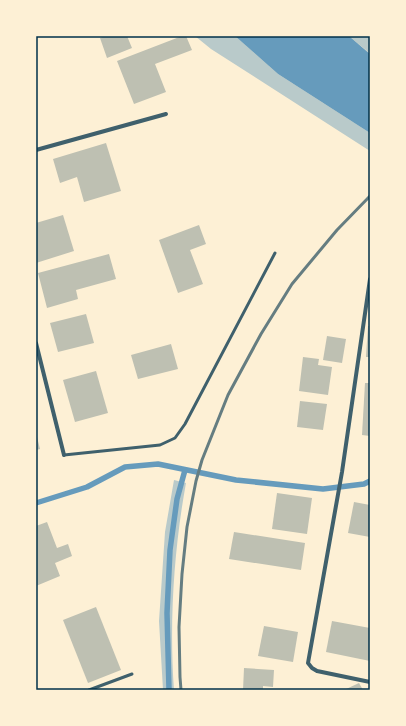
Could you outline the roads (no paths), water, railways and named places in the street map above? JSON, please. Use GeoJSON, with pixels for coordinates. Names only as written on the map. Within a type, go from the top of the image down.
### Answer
{"type":"FeatureCollection","features":[{"type":"Feature","properties":{"kind":"street"},"geometry":{"type":"LineString","coordinates":[[36,150],[166,114]]}},
{"type":"Feature","properties":{"kind":"street"},"geometry":{"type":"LineString","coordinates":[[370,279],[338,498],[308,663],[317,671],[370,682]]}},
{"type":"Feature","properties":{"kind":"street"},"geometry":{"type":"LineString","coordinates":[[36,343],[64,455]]}},
{"type":"Feature","properties":{"kind":"lane"},"geometry":{"type":"LineString","coordinates":[[64,455],[160,445],[175,438],[185,424],[276,253]]}},
{"type":"Feature","properties":{"kind":"lane"},"geometry":{"type":"LineString","coordinates":[[89,690],[132,674]]}},
{"type":"Feature","properties":{"kind":"water"},"geometry":{"type":"Polygon","coordinates":[[[235,36],[349,36],[370,54],[370,133],[278,74],[235,36]]]}},
{"type":"Feature","properties":{"kind":"waterway"},"geometry":{"type":"LineString","coordinates":[[36,503],[87,487],[125,467],[158,464],[236,480],[323,489],[364,484],[370,481]]}},
{"type":"Feature","properties":{"kind":"waterway"},"geometry":{"type":"LineString","coordinates":[[169,690],[167,613],[170,550],[177,499],[185,470]]}},
{"type":"Feature","properties":{"kind":"railway"},"geometry":{"type":"LineString","coordinates":[[181,690],[179,627],[182,574],[187,527],[196,481],[202,460],[228,395],[261,334],[292,284],[337,230],[370,196]]}}]}
